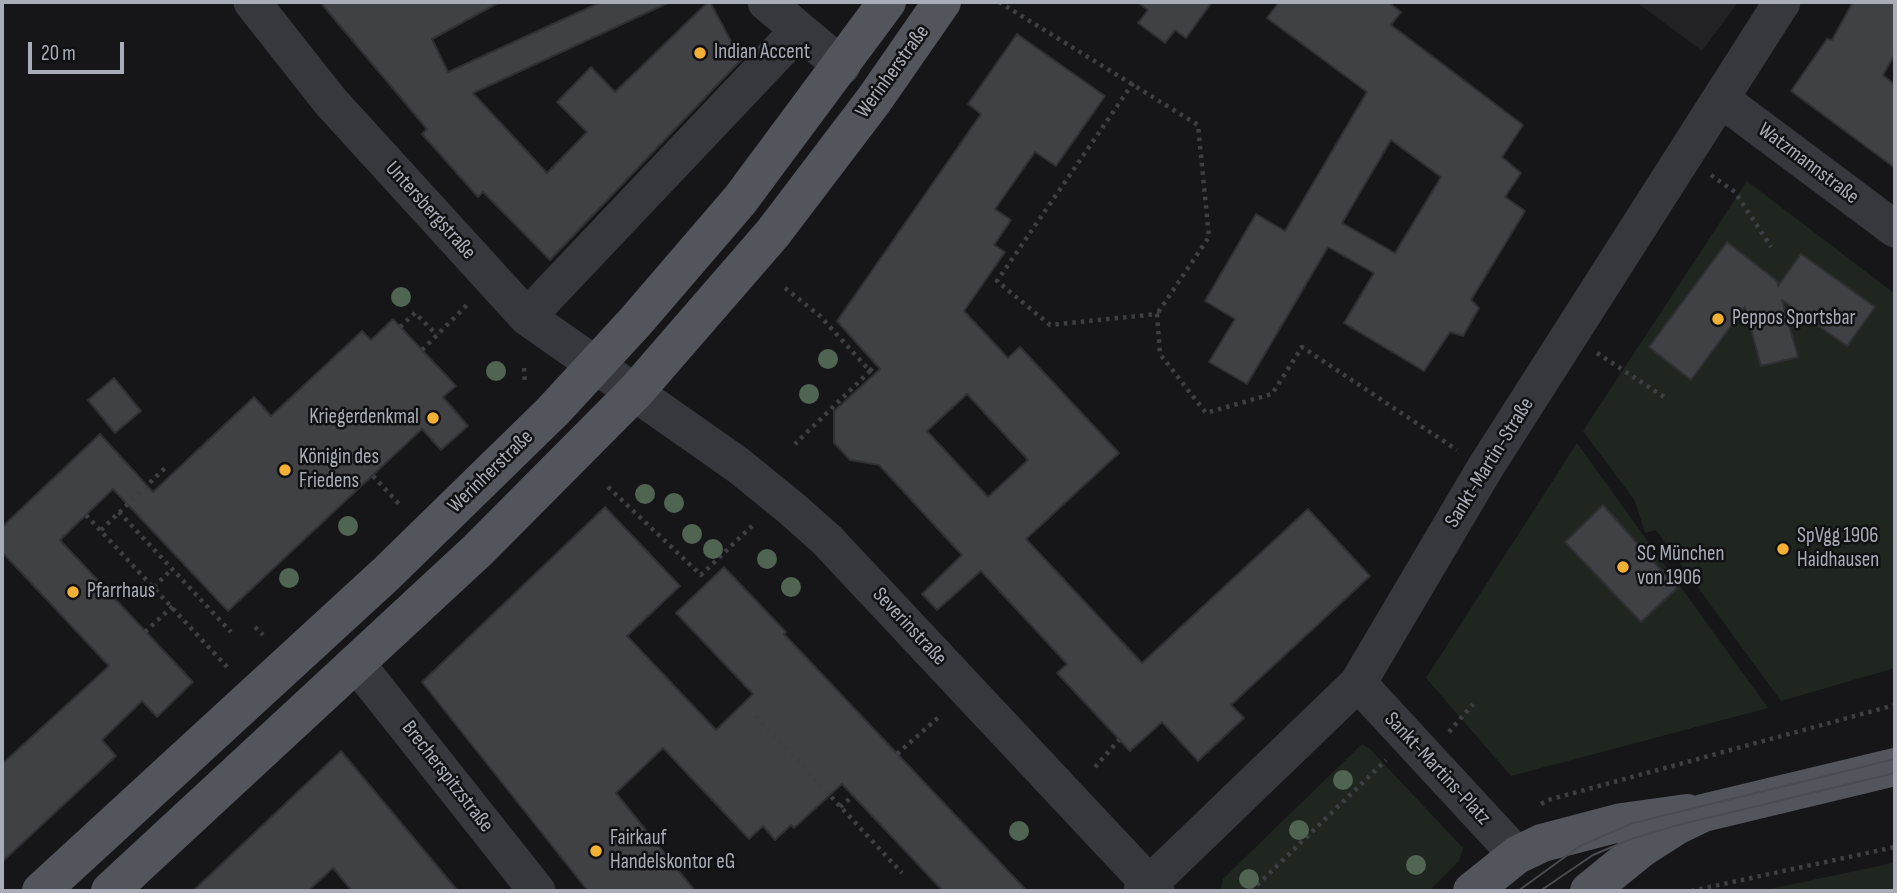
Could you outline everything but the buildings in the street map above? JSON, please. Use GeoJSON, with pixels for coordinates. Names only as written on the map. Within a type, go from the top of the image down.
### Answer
{"type":"FeatureCollection","features":[{"type":"Feature","properties":{"kind":"main road","name":"Werinherstraße"},"geometry":{"type":"LineString","coordinates":[[41,891],[386,574],[553,411],[740,200],[887,2]]}},
{"type":"Feature","properties":{"kind":"main road","name":"Werinherstraße"},"geometry":{"type":"LineString","coordinates":[[110,891],[478,550],[636,391],[773,233],[874,100],[942,2]]}},
{"type":"Feature","properties":{"kind":"main road"},"geometry":{"type":"LineString","coordinates":[[1472,891],[1517,855],[1542,843],[1622,822],[1713,810],[1895,767]]}},
{"type":"Feature","properties":{"kind":"main road"},"geometry":{"type":"LineString","coordinates":[[1589,891],[1658,837],[1713,810]]}},
{"type":"Feature","properties":{"kind":"street","name":"Untersbergstraße"},"geometry":{"type":"LineString","coordinates":[[252,2],[330,101],[527,317],[636,391]]}},
{"type":"Feature","properties":{"kind":"street"},"geometry":{"type":"LineString","coordinates":[[766,2],[842,66]]}},
{"type":"Feature","properties":{"kind":"street","name":"Sankt-Martin-Straße"},"geometry":{"type":"LineString","coordinates":[[1149,889],[1357,683],[1485,468],[1782,2]]}},
{"type":"Feature","properties":{"kind":"street"},"geometry":{"type":"LineString","coordinates":[[527,317],[798,31]]}},
{"type":"Feature","properties":{"kind":"street","name":"Watzmannstraße"},"geometry":{"type":"LineString","coordinates":[[1721,99],[1895,229]]}},
{"type":"Feature","properties":{"kind":"street","name":"Severinstraße"},"geometry":{"type":"LineString","coordinates":[[636,391],[738,465],[827,540],[1149,889]]}},
{"type":"Feature","properties":{"kind":"street","name":"Brecherspitzstraße"},"geometry":{"type":"LineString","coordinates":[[356,663],[537,891]]}},
{"type":"Feature","properties":{"kind":"street","name":"Sankt-Martins-Platz"},"geometry":{"type":"LineString","coordinates":[[1357,683],[1517,855]]}},
{"type":"Feature","properties":{"kind":"path"},"geometry":{"type":"LineString","coordinates":[[999,2],[1198,125],[1209,237],[1157,314],[1160,354],[1206,413],[1272,394],[1302,347],[1485,468]]}},
{"type":"Feature","properties":{"kind":"path"},"geometry":{"type":"LineString","coordinates":[[1133,83],[997,281],[1049,325],[1157,314]]}},
{"type":"Feature","properties":{"kind":"path"},"geometry":{"type":"LineString","coordinates":[[1735,192],[1771,247]]}},
{"type":"Feature","properties":{"kind":"path"},"geometry":{"type":"LineString","coordinates":[[785,288],[820,316],[870,371]]}},
{"type":"Feature","properties":{"kind":"path"},"geometry":{"type":"LineString","coordinates":[[422,350],[467,305]]}},
{"type":"Feature","properties":{"kind":"path"},"geometry":{"type":"LineString","coordinates":[[400,327],[415,313],[437,335]]}},
{"type":"Feature","properties":{"kind":"path"},"geometry":{"type":"LineString","coordinates":[[795,444],[875,364]]}},
{"type":"Feature","properties":{"kind":"path"},"geometry":{"type":"LineString","coordinates":[[1619,367],[1664,397]]}},
{"type":"Feature","properties":{"kind":"path"},"geometry":{"type":"LineString","coordinates":[[524,368],[525,384]]}},
{"type":"Feature","properties":{"kind":"path"},"geometry":{"type":"LineString","coordinates":[[101,530],[166,467]]}},
{"type":"Feature","properties":{"kind":"path"},"geometry":{"type":"LineString","coordinates":[[373,476],[401,506]]}},
{"type":"Feature","properties":{"kind":"path"},"geometry":{"type":"LineString","coordinates":[[608,487],[701,575],[756,523]]}},
{"type":"Feature","properties":{"kind":"path"},"geometry":{"type":"LineString","coordinates":[[119,512],[231,632]]}},
{"type":"Feature","properties":{"kind":"path"},"geometry":{"type":"LineString","coordinates":[[86,515],[228,668]]}},
{"type":"Feature","properties":{"kind":"path"},"geometry":{"type":"LineString","coordinates":[[154,587],[172,569]]}},
{"type":"Feature","properties":{"kind":"path"},"geometry":{"type":"LineString","coordinates":[[145,632],[173,606]]}},
{"type":"Feature","properties":{"kind":"path"},"geometry":{"type":"LineString","coordinates":[[255,627],[263,635]]}},
{"type":"Feature","properties":{"kind":"path"},"geometry":{"type":"LineString","coordinates":[[1548,800],[1895,705]]}},
{"type":"Feature","properties":{"kind":"path"},"geometry":{"type":"LineString","coordinates":[[756,716],[902,873]]}},
{"type":"Feature","properties":{"kind":"path"},"geometry":{"type":"LineString","coordinates":[[897,754],[940,716]]}},
{"type":"Feature","properties":{"kind":"path"},"geometry":{"type":"LineString","coordinates":[[1251,891],[1409,737]]}},
{"type":"Feature","properties":{"kind":"path"},"geometry":{"type":"LineString","coordinates":[[1095,767],[1119,740]]}},
{"type":"Feature","properties":{"kind":"path"},"geometry":{"type":"LineString","coordinates":[[840,807],[853,796]]}},
{"type":"Feature","properties":{"kind":"path"},"geometry":{"type":"LineString","coordinates":[[1692,891],[1895,847]]}},
{"type":"Feature","properties":{"kind":"shaded area"},"geometry":{"type":"Polygon","coordinates":[[[1636,2],[1738,2],[1702,51],[1636,2]]]}},
{"type":"Feature","properties":{"kind":"shaded area","name":"SpVgg 1906 Haidhausen"},"geometry":{"type":"Polygon","coordinates":[[[1747,181],[1895,294],[1895,668],[1781,701],[1656,530],[1645,533],[1635,501],[1583,431],[1747,181]]]}},
{"type":"Feature","properties":{"kind":"shaded area"},"geometry":{"type":"Polygon","coordinates":[[[1577,443],[1768,708],[1511,776],[1426,678],[1577,443]]]}},
{"type":"Feature","properties":{"kind":"shaded area"},"geometry":{"type":"Polygon","coordinates":[[[1362,744],[1370,749],[1463,848],[1459,861],[1429,891],[1220,891],[1223,879],[1362,744]]]}},
{"type":"Feature","properties":{"kind":"shaded area"},"geometry":{"type":"Polygon","coordinates":[[[1895,862],[1895,891],[1760,891],[1879,866],[1895,862]]]}},
{"type":"Feature","properties":{"kind":"tram line"},"geometry":{"type":"LineString","coordinates":[[1518,891],[1580,846],[1633,823],[1895,759]]}},
{"type":"Feature","properties":{"kind":"tram line"},"geometry":{"type":"LineString","coordinates":[[1540,891],[1593,855],[1631,839],[1678,825],[1895,773]]}},
{"type":"Feature","properties":{"kind":"place","name":"Indian Accent"},"geometry":{"type":"Point","coordinates":[700,53]}},
{"type":"Feature","properties":{"kind":"place","name":"Peppos Sportsbar"},"geometry":{"type":"Point","coordinates":[1718,319]}},
{"type":"Feature","properties":{"kind":"place","name":"Kriegerdenkmal"},"geometry":{"type":"Point","coordinates":[433,418]}},
{"type":"Feature","properties":{"kind":"place","name":"Königin des Friedens"},"geometry":{"type":"Point","coordinates":[285,470]}},
{"type":"Feature","properties":{"kind":"place","name":"SpVgg 1906 Haidhausen"},"geometry":{"type":"Point","coordinates":[1783,549]}},
{"type":"Feature","properties":{"kind":"place","name":"SC München von 1906"},"geometry":{"type":"Point","coordinates":[1623,567]}},
{"type":"Feature","properties":{"kind":"place","name":"Pfarrhaus"},"geometry":{"type":"Point","coordinates":[73,592]}},
{"type":"Feature","properties":{"kind":"place","name":"Fairkauf Handelskontor eG"},"geometry":{"type":"Point","coordinates":[596,851]}}]}
